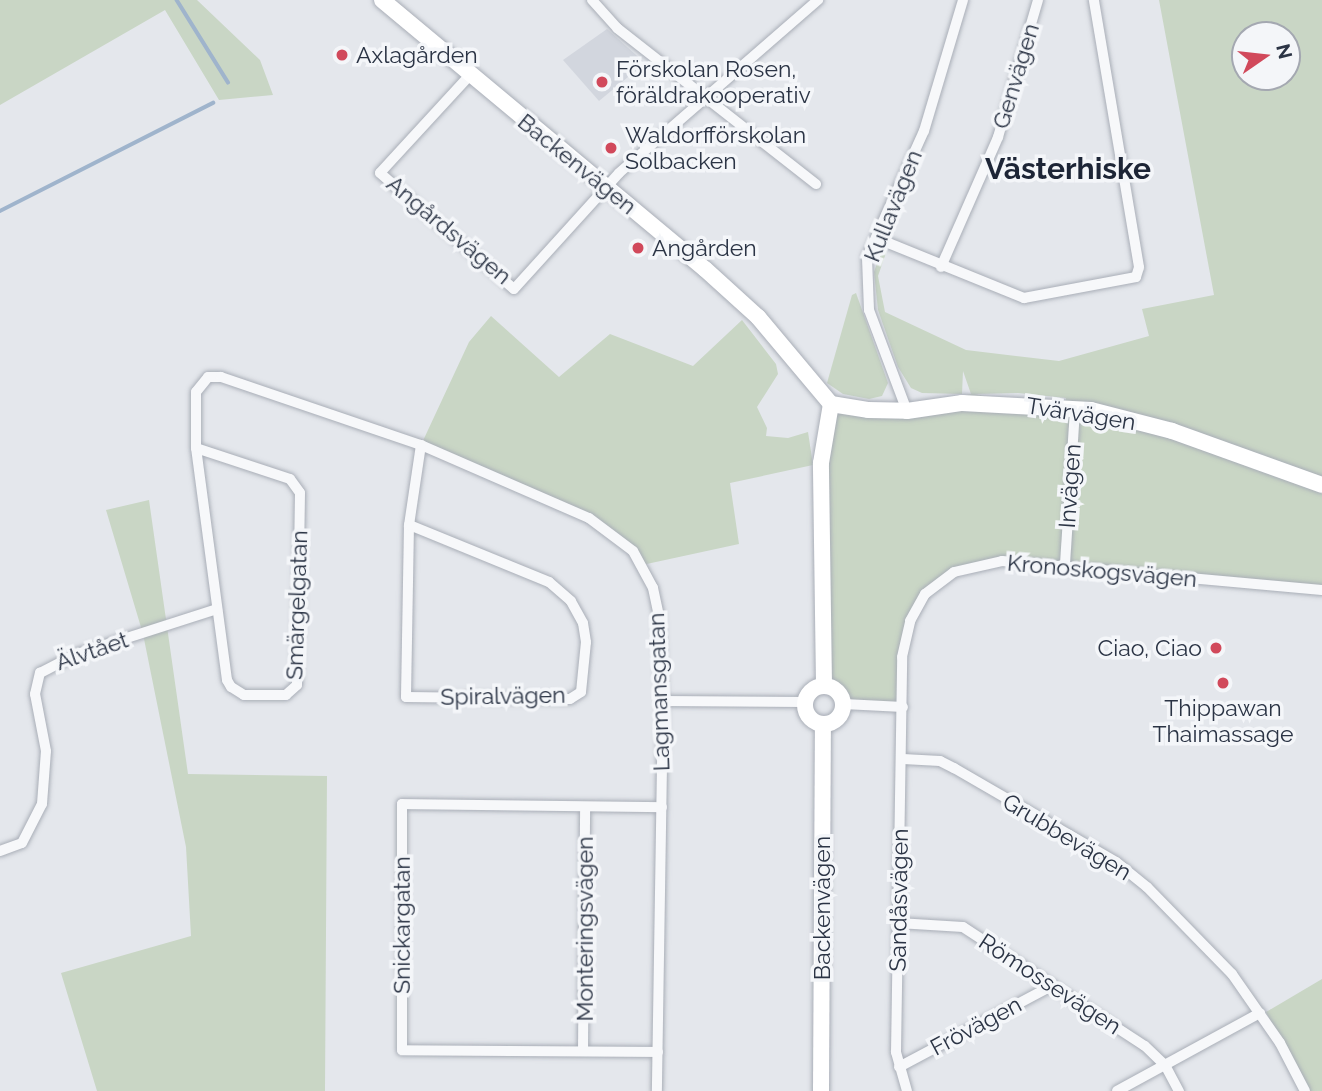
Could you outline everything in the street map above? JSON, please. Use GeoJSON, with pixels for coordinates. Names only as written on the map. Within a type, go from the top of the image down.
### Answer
{"type":"FeatureCollection","features":[{"type":"Feature","properties":{"kind":"street"},"geometry":{"type":"LineString","coordinates":[[592,0],[617,28],[816,184]]}},
{"type":"Feature","properties":{"kind":"street"},"geometry":{"type":"LineString","coordinates":[[605,186],[818,0]]}},
{"type":"Feature","properties":{"kind":"street","name":"Kullavägen"},"geometry":{"type":"LineString","coordinates":[[907,411],[869,310],[867,257],[924,131],[963,0]]}},
{"type":"Feature","properties":{"kind":"street","name":"Genvägen"},"geometry":{"type":"LineString","coordinates":[[941,267],[998,137],[1038,0]]}},
{"type":"Feature","properties":{"kind":"street"},"geometry":{"type":"LineString","coordinates":[[876,239],[1024,298],[1136,277],[1139,267],[1094,0]]}},
{"type":"Feature","properties":{"kind":"street","name":"Backenvägen"},"geometry":{"type":"LineString","coordinates":[[387,2],[758,317],[831,404]]}},
{"type":"Feature","properties":{"kind":"street","name":"Angårdsvägen"},"geometry":{"type":"LineString","coordinates":[[470,75],[380,173],[514,289],[605,186]]}},
{"type":"Feature","properties":{"kind":"street","name":"Lagmansgatan"},"geometry":{"type":"LineString","coordinates":[[208,377],[221,377],[421,445],[589,518],[633,551],[653,588],[659,617],[663,701],[657,1091]]}},
{"type":"Feature","properties":{"kind":"street","name":"Smärgelgatan"},"geometry":{"type":"LineString","coordinates":[[196,447],[290,480],[299,487],[295,690],[286,695],[244,695],[230,687],[196,447],[196,392],[208,377]]}},
{"type":"Feature","properties":{"kind":"street","name":"Tvärvägen"},"geometry":{"type":"LineString","coordinates":[[831,404],[907,411],[962,403],[1075,409],[1120,415],[1322,485]]}},
{"type":"Feature","properties":{"kind":"street"},"geometry":{"type":"LineString","coordinates":[[824,685],[821,463],[831,404]]}},
{"type":"Feature","properties":{"kind":"street","name":"Invägen"},"geometry":{"type":"LineString","coordinates":[[1065,564],[1075,409]]}},
{"type":"Feature","properties":{"kind":"street","name":"Spiralvägen"},"geometry":{"type":"LineString","coordinates":[[409,526],[549,582],[571,601],[583,623],[586,642],[581,692],[570,699],[406,697],[409,526],[421,445]]}},
{"type":"Feature","properties":{"kind":"street","name":"Kronoskogsvägen"},"geometry":{"type":"LineString","coordinates":[[903,707],[907,630],[918,604],[933,587],[954,572],[984,563],[1065,564],[1322,590]]}},
{"type":"Feature","properties":{"kind":"street","name":"Älvtået"},"geometry":{"type":"LineString","coordinates":[[0,851],[22,843],[42,804],[46,751],[34,694],[40,673],[77,654],[217,609]]}},
{"type":"Feature","properties":{"kind":"street"},"geometry":{"type":"LineString","coordinates":[[824,685],[836,689],[844,704],[838,719],[823,724],[809,717],[804,702],[811,690],[824,685]]}},
{"type":"Feature","properties":{"kind":"street"},"geometry":{"type":"LineString","coordinates":[[663,701],[804,702]]}},
{"type":"Feature","properties":{"kind":"street"},"geometry":{"type":"LineString","coordinates":[[844,704],[903,707]]}},
{"type":"Feature","properties":{"kind":"street","name":"Sandåsvägen"},"geometry":{"type":"LineString","coordinates":[[903,707],[898,923],[899,1067],[907,1091]]}},
{"type":"Feature","properties":{"kind":"street","name":"Backenvägen"},"geometry":{"type":"LineString","coordinates":[[821,1091],[823,724]]}},
{"type":"Feature","properties":{"kind":"street","name":"Grubbevägen"},"geometry":{"type":"LineString","coordinates":[[903,759],[940,761],[1116,862],[1190,928],[1260,1013],[1305,1091]]}},
{"type":"Feature","properties":{"kind":"street","name":"Snickargatan"},"geometry":{"type":"LineString","coordinates":[[658,1052],[402,1050],[402,804],[662,807]]}},
{"type":"Feature","properties":{"kind":"street","name":"Monteringsvägen"},"geometry":{"type":"LineString","coordinates":[[583,1051],[586,807]]}},
{"type":"Feature","properties":{"kind":"street","name":"Römossevägen"},"geometry":{"type":"LineString","coordinates":[[898,923],[959,926],[1145,1046],[1166,1065],[1179,1091]]}},
{"type":"Feature","properties":{"kind":"street","name":"Frövägen"},"geometry":{"type":"LineString","coordinates":[[899,1067],[1053,985]]}},
{"type":"Feature","properties":{"kind":"street"},"geometry":{"type":"LineString","coordinates":[[1117,1091],[1260,1013]]}},
{"type":"Feature","properties":{"kind":"shaded area","name":"Förskolan Rosen, föräldrakooperativ"},"geometry":{"type":"Polygon","coordinates":[[[607,29],[645,63],[599,101],[563,60],[607,29]]]}},
{"type":"Feature","properties":{"kind":"green space"},"geometry":{"type":"Polygon","coordinates":[[[0,0],[197,0],[260,60],[273,95],[219,100],[165,10],[0,105],[0,0]]]}},
{"type":"Feature","properties":{"kind":"green space"},"geometry":{"type":"Polygon","coordinates":[[[1159,0],[1322,0],[1322,590],[1002,561],[944,579],[910,621],[903,707],[844,704],[831,686],[821,463],[831,404],[907,411],[971,394],[963,371],[962,394],[922,393],[911,388],[898,367],[878,310],[874,272],[880,254],[887,250],[878,276],[885,312],[966,350],[1059,361],[1149,336],[1142,309],[1214,295],[1159,0]],[[1018,393],[975,394],[1012,403],[1066,407],[1066,398],[1018,393]]]}},
{"type":"Feature","properties":{"kind":"green space"},"geometry":{"type":"Polygon","coordinates":[[[856,293],[888,383],[882,396],[869,399],[843,394],[827,383],[852,295],[856,293]]]}},
{"type":"Feature","properties":{"kind":"green space"},"geometry":{"type":"Polygon","coordinates":[[[491,316],[559,377],[610,334],[693,366],[742,320],[776,364],[778,374],[757,407],[767,428],[766,436],[788,438],[808,432],[813,465],[730,483],[739,544],[642,565],[589,518],[421,445],[469,342],[491,316]]]}},
{"type":"Feature","properties":{"kind":"green space"},"geometry":{"type":"Polygon","coordinates":[[[149,500],[188,774],[327,776],[325,1091],[97,1091],[61,973],[191,936],[186,847],[143,634],[106,510],[149,500]]]}},
{"type":"Feature","properties":{"kind":"green space"},"geometry":{"type":"Polygon","coordinates":[[[1322,979],[1322,1091],[1306,1091],[1266,1012],[1322,979]]]}},
{"type":"Feature","properties":{"kind":"waterway"},"geometry":{"type":"LineString","coordinates":[[177,0],[228,82]]}},
{"type":"Feature","properties":{"kind":"waterway"},"geometry":{"type":"LineString","coordinates":[[0,211],[213,103]]}},
{"type":"Feature","properties":{"kind":"place","name":"Axlagården"},"geometry":{"type":"Point","coordinates":[342,55]}},
{"type":"Feature","properties":{"kind":"place","name":"Förskolan Rosen, föräldrakooperativ"},"geometry":{"type":"Point","coordinates":[602,82]}},
{"type":"Feature","properties":{"kind":"place","name":"Waldorfförskolan Solbacken"},"geometry":{"type":"Point","coordinates":[611,148]}},
{"type":"Feature","properties":{"kind":"place","name":"Angården"},"geometry":{"type":"Point","coordinates":[638,248]}},
{"type":"Feature","properties":{"kind":"place","name":"Ciao, Ciao"},"geometry":{"type":"Point","coordinates":[1216,648]}},
{"type":"Feature","properties":{"kind":"place","name":"Thippawan Thaimassage"},"geometry":{"type":"Point","coordinates":[1223,683]}},
{"type":"Feature","properties":{"kind":"district","name":"Västerhiske"},"geometry":{"type":"Point","coordinates":[1068,169]}}]}
